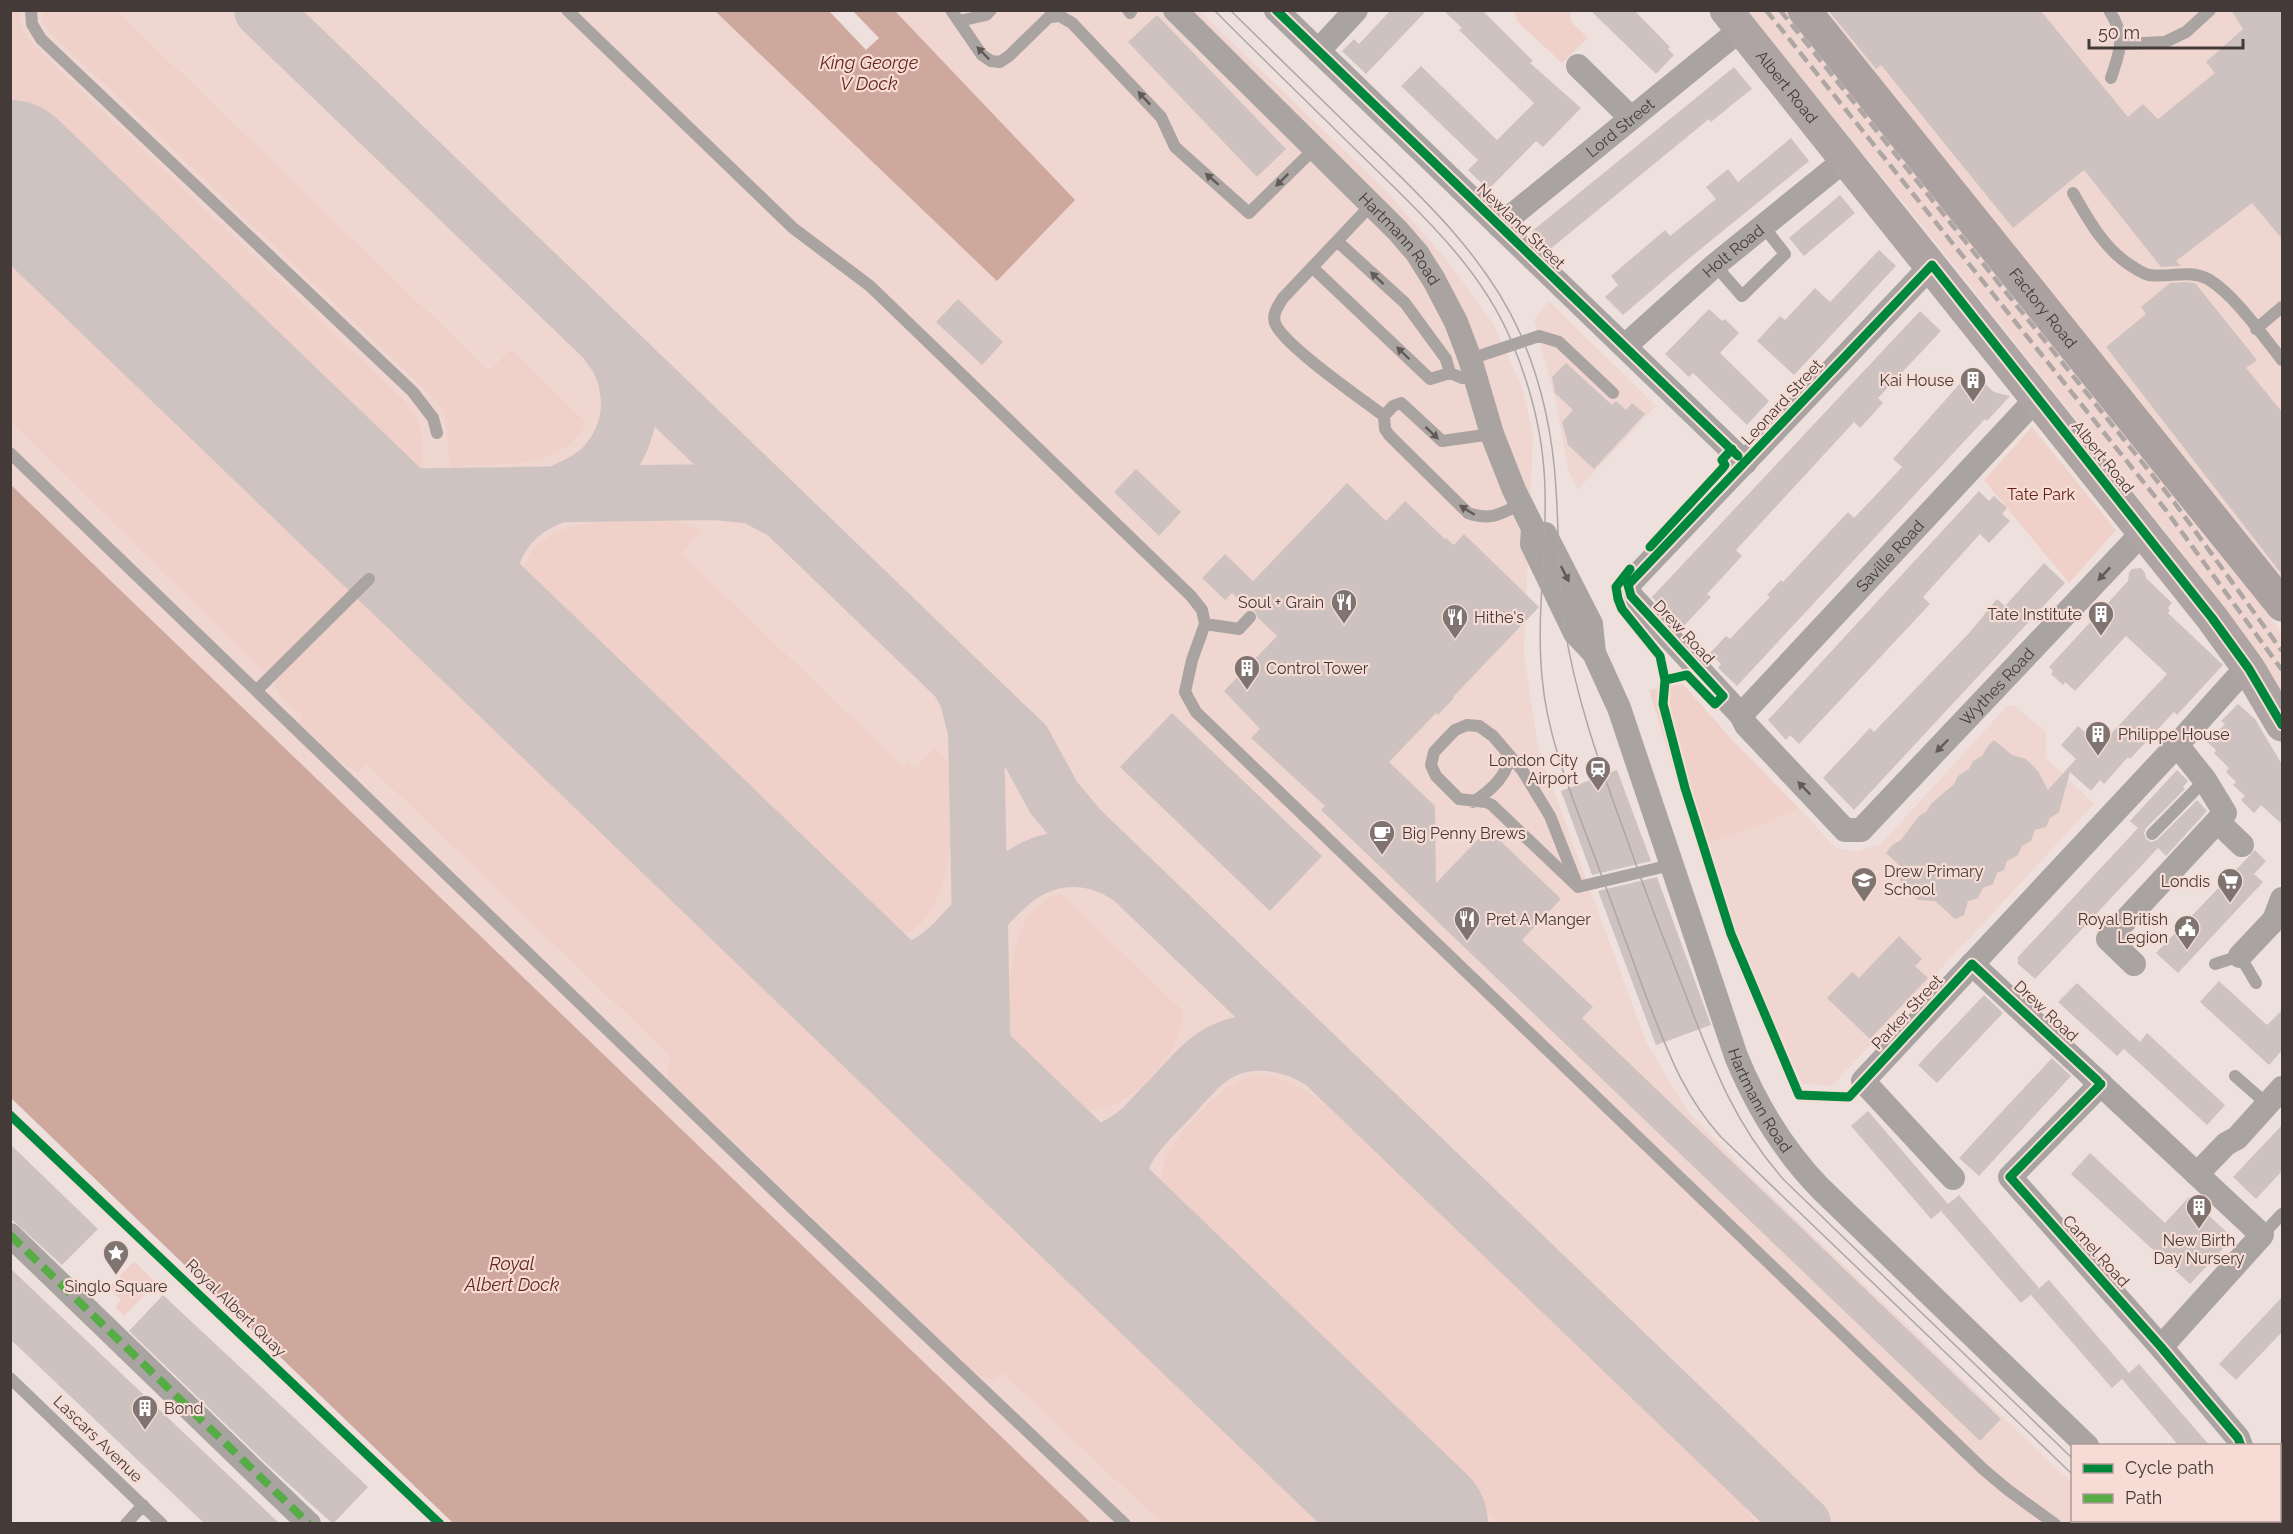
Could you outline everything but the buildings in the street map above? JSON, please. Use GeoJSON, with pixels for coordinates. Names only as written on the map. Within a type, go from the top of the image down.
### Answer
{"type":"FeatureCollection","features":[{"type":"Feature","properties":{"kind":"main road","name":"Albert Road"},"geometry":{"type":"LineString","coordinates":[[1734,20],[2212,618],[2249,669],[2283,725]]}},
{"type":"Feature","properties":{"kind":"street","name":"Hartmann Road"},"geometry":{"type":"LineString","coordinates":[[1175,10],[1372,204],[1417,253],[1434,280],[1456,322],[1492,434],[1533,528],[1532,544],[1575,633],[1594,653],[1623,719],[1736,1056],[1760,1108],[1783,1143],[1821,1190],[2085,1444]]}},
{"type":"Feature","properties":{"kind":"street","name":"Newland Street"},"geometry":{"type":"LineString","coordinates":[[1276,10],[1745,463]]}},
{"type":"Feature","properties":{"kind":"street"},"geometry":{"type":"LineString","coordinates":[[1318,51],[1356,10]]}},
{"type":"Feature","properties":{"kind":"street","name":"Factory Road"},"geometry":{"type":"LineString","coordinates":[[1804,10],[2283,606]]}},
{"type":"Feature","properties":{"kind":"street","name":"Lord Street"},"geometry":{"type":"LineString","coordinates":[[1499,226],[1631,118],[1734,20]]}},
{"type":"Feature","properties":{"kind":"street"},"geometry":{"type":"LineString","coordinates":[[1578,66],[1631,118]]}},
{"type":"Feature","properties":{"kind":"street","name":"Holt Road"},"geometry":{"type":"LineString","coordinates":[[1625,346],[1715,266],[1846,159]]}},
{"type":"Feature","properties":{"kind":"street","name":"Leonard Street"},"geometry":{"type":"LineString","coordinates":[[1628,585],[1932,265]]}},
{"type":"Feature","properties":{"kind":"street","name":"Saville Road"},"geometry":{"type":"LineString","coordinates":[[1741,715],[2037,398]]}},
{"type":"Feature","properties":{"kind":"street","name":"Wythes Road"},"geometry":{"type":"LineString","coordinates":[[1845,830],[1861,830],[2144,531]]}},
{"type":"Feature","properties":{"kind":"street","name":"Drew Road"},"geometry":{"type":"LineString","coordinates":[[1628,585],[1631,596],[1741,715],[1746,725],[1845,830]]}},
{"type":"Feature","properties":{"kind":"street","name":"Parker Street"},"geometry":{"type":"LineString","coordinates":[[1953,1178],[1863,1081],[2236,679],[2249,669]]}},
{"type":"Feature","properties":{"kind":"street"},"geometry":{"type":"LineString","coordinates":[[2134,964],[2108,939],[2225,813],[2205,780],[2177,745]]}},
{"type":"Feature","properties":{"kind":"street"},"geometry":{"type":"LineString","coordinates":[[2218,822],[2242,845]]}},
{"type":"Feature","properties":{"kind":"street"},"geometry":{"type":"LineString","coordinates":[[2240,956],[2274,920],[2283,899]]}},
{"type":"Feature","properties":{"kind":"street","name":"Drew Road"},"geometry":{"type":"LineString","coordinates":[[1972,964],[2262,1235]]}},
{"type":"Feature","properties":{"kind":"street","name":"Camel Road"},"geometry":{"type":"LineString","coordinates":[[2101,1084],[2010,1177],[2161,1347],[2238,1438],[2240,1444]]}},
{"type":"Feature","properties":{"kind":"street"},"geometry":{"type":"LineString","coordinates":[[2198,1174],[2226,1144],[2237,1138],[2275,1096]]}},
{"type":"Feature","properties":{"kind":"street"},"geometry":{"type":"LineString","coordinates":[[10,1235],[309,1524]]}},
{"type":"Feature","properties":{"kind":"street"},"geometry":{"type":"LineString","coordinates":[[2161,1347],[2262,1235]]}},
{"type":"Feature","properties":{"kind":"lane"},"geometry":{"type":"LineString","coordinates":[[31,10],[32,24],[42,39],[413,392],[433,418],[436,433]]}},
{"type":"Feature","properties":{"kind":"lane"},"geometry":{"type":"LineString","coordinates":[[567,10],[782,218],[854,273],[897,312],[1181,585],[1202,610],[1205,624],[1192,660],[1185,692],[1196,712],[1983,1469],[2055,1524]]}},
{"type":"Feature","properties":{"kind":"lane"},"geometry":{"type":"LineString","coordinates":[[951,10],[961,16],[982,55],[991,61],[1000,62],[1049,17],[1060,16],[1072,23],[1161,117],[1175,147],[1249,213],[1315,148]]}},
{"type":"Feature","properties":{"kind":"lane"},"geometry":{"type":"LineString","coordinates":[[961,16],[986,15],[991,10]]}},
{"type":"Feature","properties":{"kind":"lane"},"geometry":{"type":"LineString","coordinates":[[2109,10],[2115,20],[2122,44],[2111,78]]}},
{"type":"Feature","properties":{"kind":"lane"},"geometry":{"type":"LineString","coordinates":[[2122,44],[2165,42],[2186,32],[2210,10]]}},
{"type":"Feature","properties":{"kind":"lane"},"geometry":{"type":"LineString","coordinates":[[2073,193],[2101,238],[2119,259],[2147,275],[2168,276],[2188,272],[2207,279],[2226,293],[2283,360]]}},
{"type":"Feature","properties":{"kind":"lane"},"geometry":{"type":"LineString","coordinates":[[1372,204],[1276,308],[1274,317],[1276,326],[1288,342],[1384,416]]}},
{"type":"Feature","properties":{"kind":"lane"},"geometry":{"type":"LineString","coordinates":[[1715,266],[1742,296],[1785,254],[1764,227]]}},
{"type":"Feature","properties":{"kind":"lane"},"geometry":{"type":"LineString","coordinates":[[1337,241],[1405,303],[1446,359],[1450,373]]}},
{"type":"Feature","properties":{"kind":"lane"},"geometry":{"type":"LineString","coordinates":[[1312,267],[1430,379],[1450,373],[1462,378],[1472,368],[1539,336],[1559,342],[1613,393]]}},
{"type":"Feature","properties":{"kind":"lane"},"geometry":{"type":"LineString","coordinates":[[2256,329],[2283,308]]}},
{"type":"Feature","properties":{"kind":"lane"},"geometry":{"type":"LineString","coordinates":[[1492,434],[1442,441],[1401,403],[1393,406],[1384,416],[1385,429],[1389,435],[1468,513],[1484,518],[1491,517],[1521,504]]}},
{"type":"Feature","properties":{"kind":"lane"},"geometry":{"type":"LineString","coordinates":[[10,453],[783,1200],[1125,1524]]}},
{"type":"Feature","properties":{"kind":"lane"},"geometry":{"type":"LineString","coordinates":[[257,690],[369,579]]}},
{"type":"Feature","properties":{"kind":"lane"},"geometry":{"type":"LineString","coordinates":[[1205,624],[1239,629],[1250,617]]}},
{"type":"Feature","properties":{"kind":"lane"},"geometry":{"type":"LineString","coordinates":[[1467,725],[1479,726],[1486,730],[1522,770],[1550,816],[1578,887],[1497,810],[1486,802],[1459,799],[1436,776],[1431,765],[1434,752],[1455,730],[1467,725]]}},
{"type":"Feature","properties":{"kind":"lane"},"geometry":{"type":"LineString","coordinates":[[1473,802],[1503,774],[1507,768],[1509,755]]}},
{"type":"Feature","properties":{"kind":"lane"},"geometry":{"type":"LineString","coordinates":[[2152,834],[2205,780]]}},
{"type":"Feature","properties":{"kind":"lane"},"geometry":{"type":"LineString","coordinates":[[1578,887],[1671,865]]}},
{"type":"Feature","properties":{"kind":"lane"},"geometry":{"type":"LineString","coordinates":[[2215,964],[2240,956],[2256,983]]}},
{"type":"Feature","properties":{"kind":"lane"},"geometry":{"type":"LineString","coordinates":[[2235,1076],[2275,1096]]}},
{"type":"Feature","properties":{"kind":"lane"},"geometry":{"type":"LineString","coordinates":[[2262,1235],[2283,1214]]}},
{"type":"Feature","properties":{"kind":"lane","name":"Lascars Avenue"},"geometry":{"type":"LineString","coordinates":[[10,1378],[162,1524]]}},
{"type":"Feature","properties":{"kind":"lane"},"geometry":{"type":"LineString","coordinates":[[126,1524],[143,1505]]}},
{"type":"Feature","properties":{"kind":"shaded area","name":"London City Airport"},"geometry":{"type":"Polygon","coordinates":[[[10,11],[715,11],[997,281],[1074,200],[895,11],[1200,11],[1386,191],[1447,260],[1494,325],[1522,387],[1533,434],[1524,654],[1538,748],[1647,1044],[1688,1112],[1760,1185],[2071,1482],[2071,1522],[2115,1523],[1091,1523],[11,485],[10,11]]]}},
{"type":"Feature","properties":{"kind":"shaded area"},"geometry":{"type":"Polygon","coordinates":[[[1746,11],[1789,11],[2241,575],[2282,635],[2282,694],[2262,662],[2184,555],[1921,224],[1746,11]]]}},
{"type":"Feature","properties":{"kind":"shaded area"},"geometry":{"type":"Polygon","coordinates":[[[1824,11],[2282,11],[2282,580],[1824,11]]]}},
{"type":"Feature","properties":{"kind":"shaded area"},"geometry":{"type":"Polygon","coordinates":[[[1549,301],[1656,406],[1578,489],[1568,470],[1557,406],[1534,320],[1549,301]]]}},
{"type":"Feature","properties":{"kind":"shaded area","name":"Drew Primary School"},"geometry":{"type":"Polygon","coordinates":[[[2007,706],[2015,706],[2046,732],[2046,758],[2094,804],[1832,1086],[1803,1084],[1741,954],[1709,843],[1763,824],[1799,808],[1836,848],[1855,852],[1880,845],[2007,706]]]}},
{"type":"Feature","properties":{"kind":"green space"},"geometry":{"type":"Polygon","coordinates":[[[10,11],[19,11],[21,27],[33,45],[407,403],[420,426],[423,470],[401,471],[11,95],[10,11]]]}},
{"type":"Feature","properties":{"kind":"green space"},"geometry":{"type":"Polygon","coordinates":[[[42,11],[117,11],[489,371],[511,349],[586,422],[577,437],[565,448],[532,461],[514,464],[461,465],[460,469],[450,469],[446,417],[437,401],[50,32],[43,22],[42,11]]]}},
{"type":"Feature","properties":{"kind":"green space"},"geometry":{"type":"Polygon","coordinates":[[[1512,11],[1570,11],[1571,22],[1588,38],[1562,63],[1517,21],[1512,11]]]}},
{"type":"Feature","properties":{"kind":"green space"},"geometry":{"type":"Polygon","coordinates":[[[10,247],[358,582],[269,670],[265,671],[258,667],[11,421],[10,247]]]}},
{"type":"Feature","properties":{"kind":"green space","name":"Tate Park"},"geometry":{"type":"Polygon","coordinates":[[[2032,427],[2116,530],[2069,583],[1984,480],[2032,427]]]}},
{"type":"Feature","properties":{"kind":"green space"},"geometry":{"type":"Polygon","coordinates":[[[622,520],[677,520],[702,531],[681,553],[903,767],[908,762],[915,769],[935,748],[945,758],[949,771],[952,822],[947,865],[935,904],[924,920],[911,931],[890,938],[519,583],[534,549],[547,538],[563,530],[622,520]]]}},
{"type":"Feature","properties":{"kind":"green space"},"geometry":{"type":"Polygon","coordinates":[[[366,589],[1338,1523],[1162,1523],[1002,1373],[995,1379],[986,1379],[965,1364],[667,1078],[670,1056],[367,764],[358,773],[338,759],[300,723],[303,716],[279,694],[275,684],[276,678],[366,589]]]}},
{"type":"Feature","properties":{"kind":"green space"},"geometry":{"type":"Polygon","coordinates":[[[1683,684],[1734,742],[1799,808],[1763,824],[1709,843],[1708,841],[1697,844],[1649,690],[1683,684]]]}},
{"type":"Feature","properties":{"kind":"green space"},"geometry":{"type":"Polygon","coordinates":[[[1060,893],[1182,1010],[1182,1023],[1178,1037],[1171,1051],[1150,1078],[1126,1098],[1098,1109],[1069,1111],[1014,1059],[1009,989],[1017,942],[1026,921],[1040,905],[1060,893]]]}},
{"type":"Feature","properties":{"kind":"green space"},"geometry":{"type":"Polygon","coordinates":[[[1266,1075],[1279,1078],[1302,1089],[1323,1103],[1352,1129],[1356,1125],[1737,1494],[1736,1496],[1756,1523],[1499,1523],[1173,1211],[1165,1197],[1162,1184],[1166,1158],[1190,1123],[1228,1087],[1255,1076],[1266,1075]]]}},
{"type":"Feature","properties":{"kind":"green space"},"geometry":{"type":"Polygon","coordinates":[[[134,1261],[156,1283],[124,1316],[115,1307],[121,1300],[109,1288],[134,1261]]]}},
{"type":"Feature","properties":{"kind":"water","name":"King George V Dock"},"geometry":{"type":"Polygon","coordinates":[[[715,11],[895,11],[1075,200],[997,281],[715,11]]]}},
{"type":"Feature","properties":{"kind":"water","name":"Royal Albert Dock"},"geometry":{"type":"Polygon","coordinates":[[[10,485],[1091,1523],[453,1523],[11,1098],[10,485]]]}},
{"type":"Feature","properties":{"kind":"pier"},"geometry":{"type":"Polygon","coordinates":[[[829,11],[853,11],[879,38],[866,50],[829,11]]]}},
{"type":"Feature","properties":{"kind":"taxiway"},"geometry":{"type":"LineString","coordinates":[[262,10],[1024,743],[1054,798],[1081,830],[1803,1524]]}},
{"type":"Feature","properties":{"kind":"taxiway"},"geometry":{"type":"LineString","coordinates":[[512,652],[496,624],[490,605],[488,589],[492,559],[497,545],[515,520],[548,498],[594,475],[616,450],[628,417],[629,398],[621,367],[609,346]]}},
{"type":"Feature","properties":{"kind":"taxiway"},"geometry":{"type":"LineString","coordinates":[[324,470],[366,493],[382,497],[714,492],[753,496],[778,509]]}},
{"type":"Feature","properties":{"kind":"taxiway"},"geometry":{"type":"LineString","coordinates":[[958,680],[967,696],[976,731],[983,1072],[988,1092],[1002,1122]]}},
{"type":"Feature","properties":{"kind":"taxiway"},"geometry":{"type":"LineString","coordinates":[[823,950],[870,971],[906,972],[935,958],[960,936],[1009,884],[1038,866],[1074,859],[1089,860],[1109,866],[1129,877]]}},
{"type":"Feature","properties":{"kind":"taxiway"},"geometry":{"type":"LineString","coordinates":[[1139,1254],[1121,1215],[1117,1195],[1122,1161],[1137,1134],[1201,1066],[1220,1052],[1248,1044],[1277,1044],[1306,1053],[1319,1060]]}},
{"type":"Feature","properties":{"kind":"taxiway"},"geometry":{"type":"LineString","coordinates":[[1015,1135],[1048,1150],[1079,1155],[1109,1150],[1140,1130]]}},
{"type":"Feature","properties":{"kind":"runway"},"geometry":{"type":"LineString","coordinates":[[10,169],[1419,1524]]}},
{"type":"Feature","properties":{"kind":"tram line"},"geometry":{"type":"LineString","coordinates":[[1214,10],[1401,193],[1443,238],[1481,286],[1498,312],[1511,340],[1525,376],[1535,413],[1544,471],[1545,514],[1540,653],[1545,703],[1565,777],[1646,996],[1669,1053],[1686,1087],[1707,1121],[1721,1137],[2071,1473]]}},
{"type":"Feature","properties":{"kind":"tram line"},"geometry":{"type":"LineString","coordinates":[[1230,10],[1452,230],[1490,279],[1520,333],[1540,390],[1549,429],[1557,506],[1564,623],[1577,687],[1606,781],[1657,920],[1716,1071],[1739,1116],[1752,1138],[1784,1180],[2071,1457]]}},
{"type":"Feature","properties":{"kind":"railway"},"geometry":{"type":"LineString","coordinates":[[1766,10],[2165,509],[2282,670]]}},
{"type":"Feature","properties":{"kind":"railway"},"geometry":{"type":"LineString","coordinates":[[1780,10],[2174,502],[2282,651]]}},
{"type":"Feature","properties":{"kind":"marked path"},"geometry":{"type":"LineString","coordinates":[[10,1235],[309,1524]]}},
{"type":"Feature","properties":{"kind":"cycle path"},"geometry":{"type":"LineString","coordinates":[[1276,10],[1738,456]]}},
{"type":"Feature","properties":{"kind":"cycle path"},"geometry":{"type":"LineString","coordinates":[[1665,680],[1687,675],[1715,704],[1723,696],[1631,596],[1628,585],[1932,265],[2212,618],[2249,669],[2282,725]]}},
{"type":"Feature","properties":{"kind":"cycle path"},"geometry":{"type":"LineString","coordinates":[[1650,547],[1722,469],[1725,465],[1722,460],[1732,449]]}},
{"type":"Feature","properties":{"kind":"cycle path"},"geometry":{"type":"LineString","coordinates":[[1630,569],[1616,587],[1618,599],[1622,609],[1660,656],[1665,680],[1663,704],[1685,788],[1731,934],[1799,1095],[1849,1097],[1972,964],[2098,1081]]}},
{"type":"Feature","properties":{"kind":"cycle path"},"geometry":{"type":"LineString","coordinates":[[2101,1084],[2010,1177],[2161,1347],[2238,1438],[2240,1444]]}},
{"type":"Feature","properties":{"kind":"cycle path","name":"Royal Albert Quay"},"geometry":{"type":"LineString","coordinates":[[10,1115],[440,1524]]}},
{"type":"Feature","properties":{"kind":"place","name":"Kai House"},"geometry":{"type":"Point","coordinates":[1973,403]}},
{"type":"Feature","properties":{"kind":"place","name":"Soul + Grain"},"geometry":{"type":"Point","coordinates":[1344,625]}},
{"type":"Feature","properties":{"kind":"place","name":"Tate Institute"},"geometry":{"type":"Point","coordinates":[2101,637]}},
{"type":"Feature","properties":{"kind":"place","name":"Hithe's"},"geometry":{"type":"Point","coordinates":[1455,640]}},
{"type":"Feature","properties":{"kind":"place","name":"Control Tower"},"geometry":{"type":"Point","coordinates":[1247,691]}},
{"type":"Feature","properties":{"kind":"place","name":"Philippe House"},"geometry":{"type":"Point","coordinates":[2098,757]}},
{"type":"Feature","properties":{"kind":"place","name":"London City Airport"},"geometry":{"type":"Point","coordinates":[1598,792]}},
{"type":"Feature","properties":{"kind":"place","name":"Big Penny Brews"},"geometry":{"type":"Point","coordinates":[1382,856]}},
{"type":"Feature","properties":{"kind":"place","name":"Drew Primary School"},"geometry":{"type":"Point","coordinates":[1864,903]}},
{"type":"Feature","properties":{"kind":"place","name":"Londis"},"geometry":{"type":"Point","coordinates":[2230,904]}},
{"type":"Feature","properties":{"kind":"place","name":"Pret A Manger"},"geometry":{"type":"Point","coordinates":[1467,942]}},
{"type":"Feature","properties":{"kind":"place","name":"Royal British Legion"},"geometry":{"type":"Point","coordinates":[2187,951]}},
{"type":"Feature","properties":{"kind":"place","name":"New Birth Day Nursery"},"geometry":{"type":"Point","coordinates":[2199,1230]}},
{"type":"Feature","properties":{"kind":"place","name":"Singlo Square"},"geometry":{"type":"Point","coordinates":[116,1276]}},
{"type":"Feature","properties":{"kind":"place","name":"Bond"},"geometry":{"type":"Point","coordinates":[145,1431]}}]}
